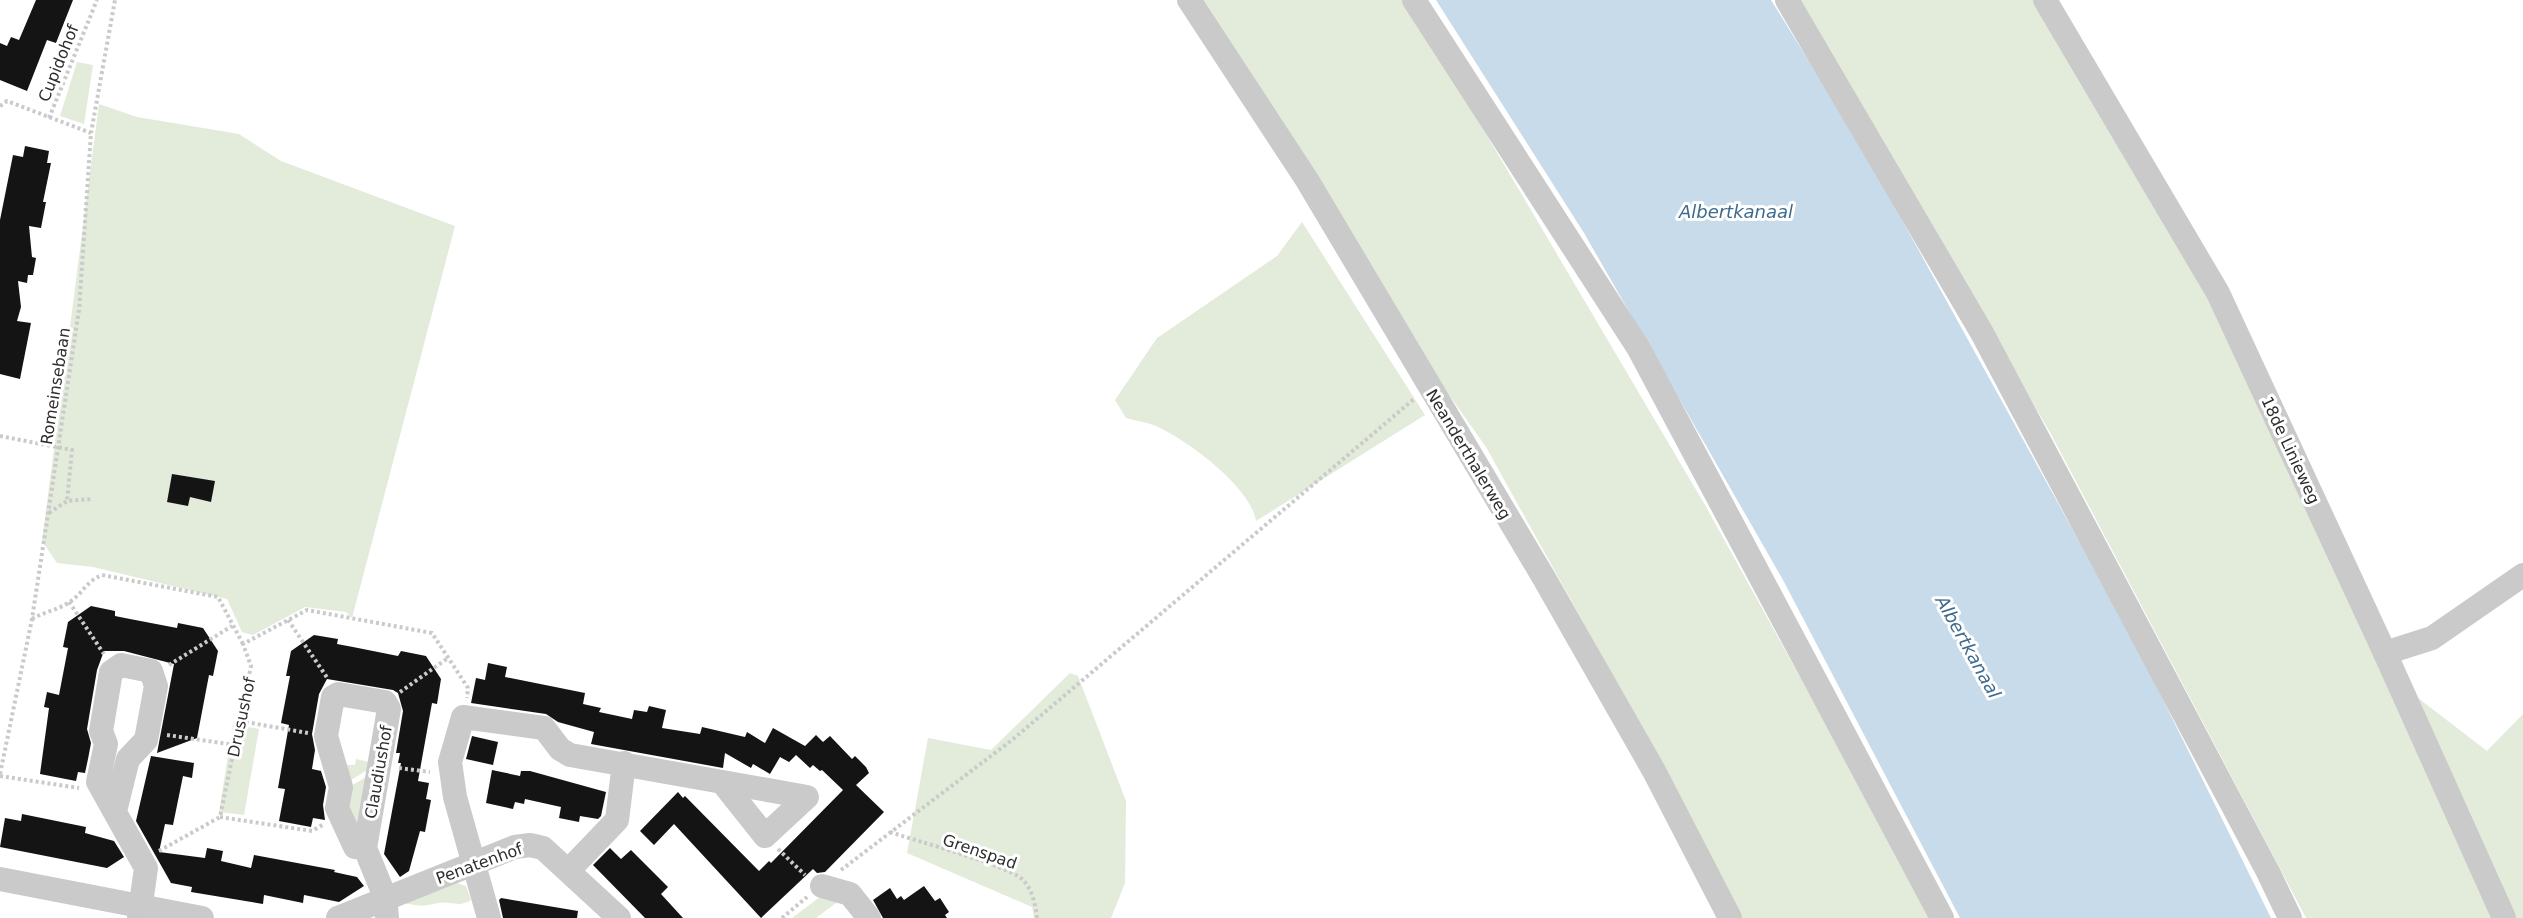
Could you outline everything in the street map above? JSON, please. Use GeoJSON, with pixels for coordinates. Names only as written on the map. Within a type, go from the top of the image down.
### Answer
{"type":"FeatureCollection","features":[{"type":"Feature","properties":{"kind":"street","name":"Neanderthalerweg"},"geometry":{"type":"LineString","coordinates":[[1189,0],[1307,180],[1429,387],[1648,761],[1730,918]]}},
{"type":"Feature","properties":{"kind":"street"},"geometry":{"type":"LineString","coordinates":[[1414,0],[1639,349],[1942,918]]}},
{"type":"Feature","properties":{"kind":"street"},"geometry":{"type":"LineString","coordinates":[[1787,0],[1982,333],[2268,872],[2290,918]]}},
{"type":"Feature","properties":{"kind":"street","name":"18de Linieweg"},"geometry":{"type":"LineString","coordinates":[[2045,0],[2218,293],[2385,653],[2504,918]]}},
{"type":"Feature","properties":{"kind":"street"},"geometry":{"type":"LineString","coordinates":[[2385,653],[2432,638],[2523,575]]}},
{"type":"Feature","properties":{"kind":"street"},"geometry":{"type":"LineString","coordinates":[[109,801],[128,759],[146,740],[156,686],[151,671],[121,665],[111,672],[101,730],[106,744],[98,782],[146,868],[140,913]]}},
{"type":"Feature","properties":{"kind":"street","name":"Claudiushof"},"geometry":{"type":"LineString","coordinates":[[365,848],[354,847],[337,808],[341,787],[326,736],[333,697],[338,694],[385,702],[389,709],[365,848],[386,908]]}},
{"type":"Feature","properties":{"kind":"street"},"geometry":{"type":"LineString","coordinates":[[489,918],[472,866],[450,762],[464,717],[544,728],[560,749],[570,755],[807,797],[765,836],[722,782]]}},
{"type":"Feature","properties":{"kind":"street"},"geometry":{"type":"LineString","coordinates":[[569,870],[617,820],[624,763]]}},
{"type":"Feature","properties":{"kind":"street","name":"Penatenhof"},"geometry":{"type":"LineString","coordinates":[[338,918],[386,908],[515,847],[530,845],[543,848],[619,918]]}},
{"type":"Feature","properties":{"kind":"street"},"geometry":{"type":"LineString","coordinates":[[0,879],[140,913],[201,918]]}},
{"type":"Feature","properties":{"kind":"street"},"geometry":{"type":"LineString","coordinates":[[816,883],[850,894],[869,918]]}},
{"type":"Feature","properties":{"kind":"path","name":"Cupidohof"},"geometry":{"type":"LineString","coordinates":[[0,106],[7,101],[50,118],[97,0]]}},
{"type":"Feature","properties":{"kind":"path","name":"Romeinsebaan"},"geometry":{"type":"LineString","coordinates":[[0,775],[32,619],[79,310],[91,133],[115,0]]}},
{"type":"Feature","properties":{"kind":"path"},"geometry":{"type":"LineString","coordinates":[[50,118],[91,133]]}},
{"type":"Feature","properties":{"kind":"path","name":"Grenspad"},"geometry":{"type":"LineString","coordinates":[[1037,918],[1030,889],[1022,879],[999,868],[890,832],[1012,740],[1429,387]]}},
{"type":"Feature","properties":{"kind":"path"},"geometry":{"type":"LineString","coordinates":[[0,436],[72,450],[67,501]]}},
{"type":"Feature","properties":{"kind":"path"},"geometry":{"type":"LineString","coordinates":[[48,513],[67,501],[92,500]]}},
{"type":"Feature","properties":{"kind":"path","name":"Drusushof"},"geometry":{"type":"LineString","coordinates":[[69,602],[89,580],[102,574],[218,597],[243,644],[251,666],[220,817]]}},
{"type":"Feature","properties":{"kind":"path"},"geometry":{"type":"LineString","coordinates":[[32,619],[69,602],[115,669]]}},
{"type":"Feature","properties":{"kind":"path"},"geometry":{"type":"LineString","coordinates":[[243,644],[307,610],[432,633],[468,688],[464,717]]}},
{"type":"Feature","properties":{"kind":"path"},"geometry":{"type":"LineString","coordinates":[[288,620],[338,694]]}},
{"type":"Feature","properties":{"kind":"path"},"geometry":{"type":"LineString","coordinates":[[153,676],[232,626]]}},
{"type":"Feature","properties":{"kind":"path"},"geometry":{"type":"LineString","coordinates":[[385,702],[448,658]]}},
{"type":"Feature","properties":{"kind":"path"},"geometry":{"type":"LineString","coordinates":[[240,721],[326,736]]}},
{"type":"Feature","properties":{"kind":"path"},"geometry":{"type":"LineString","coordinates":[[148,732],[235,745]]}},
{"type":"Feature","properties":{"kind":"path"},"geometry":{"type":"LineString","coordinates":[[379,765],[452,776]]}},
{"type":"Feature","properties":{"kind":"path"},"geometry":{"type":"LineString","coordinates":[[0,775],[109,801]]}},
{"type":"Feature","properties":{"kind":"path"},"geometry":{"type":"LineString","coordinates":[[143,861],[220,817],[312,831],[339,814]]}},
{"type":"Feature","properties":{"kind":"path"},"geometry":{"type":"LineString","coordinates":[[765,836],[816,883]]}},
{"type":"Feature","properties":{"kind":"green space"},"geometry":{"type":"Polygon","coordinates":[[[1195,0],[1407,0],[1705,505],[1933,918],[1740,918],[1602,656],[1486,447],[1437,378],[1195,0]]]}},
{"type":"Feature","properties":{"kind":"green space"},"geometry":{"type":"Polygon","coordinates":[[[1796,0],[2038,0],[2186,251],[2498,918],[2306,918],[2051,434],[1796,0]]]}},
{"type":"Feature","properties":{"kind":"green space"},"geometry":{"type":"Polygon","coordinates":[[[77,62],[93,65],[84,124],[60,116],[77,62]]]}},
{"type":"Feature","properties":{"kind":"green space"},"geometry":{"type":"Polygon","coordinates":[[[99,104],[137,117],[239,134],[281,161],[455,226],[352,618],[346,612],[305,607],[253,635],[242,632],[227,599],[93,567],[57,563],[42,541],[99,104]]]}},
{"type":"Feature","properties":{"kind":"green space"},"geometry":{"type":"Polygon","coordinates":[[[1302,222],[1425,415],[1256,521],[1252,508],[1243,494],[1216,466],[1171,434],[1154,425],[1126,418],[1115,400],[1157,338],[1277,256],[1302,222]]]}},
{"type":"Feature","properties":{"kind":"green space"},"geometry":{"type":"Polygon","coordinates":[[[1070,673],[1078,676],[1126,801],[1125,883],[1111,918],[1034,918],[1032,907],[907,853],[928,738],[991,750],[1070,673]]]}},
{"type":"Feature","properties":{"kind":"green space"},"geometry":{"type":"Polygon","coordinates":[[[2418,698],[2487,751],[2523,714],[2523,918],[2514,918],[2418,698]]]}},
{"type":"Feature","properties":{"kind":"green space"},"geometry":{"type":"Polygon","coordinates":[[[233,724],[259,729],[244,815],[219,812],[233,724]]]}},
{"type":"Feature","properties":{"kind":"green space"},"geometry":{"type":"Polygon","coordinates":[[[356,759],[369,762],[369,769],[346,783],[341,765],[355,765],[356,759]]]}},
{"type":"Feature","properties":{"kind":"green space"},"geometry":{"type":"Polygon","coordinates":[[[373,773],[362,833],[343,804],[344,790],[373,773]]]}},
{"type":"Feature","properties":{"kind":"green space"},"geometry":{"type":"Polygon","coordinates":[[[457,883],[466,886],[471,900],[463,904],[444,903],[422,906],[405,903],[457,883]]]}},
{"type":"Feature","properties":{"kind":"green space"},"geometry":{"type":"Polygon","coordinates":[[[825,893],[844,897],[816,918],[792,918],[825,893]]]}},
{"type":"Feature","properties":{"kind":"water","name":"Albertkanaal"},"geometry":{"type":"Polygon","coordinates":[[[1436,0],[1771,0],[1859,142],[2134,641],[2271,918],[1960,918],[1783,580],[1584,233],[1436,0]]]}},
{"type":"Feature","properties":{"kind":"building"},"geometry":{"type":"Polygon","coordinates":[[[36,0],[73,0],[56,43],[47,40],[27,91],[0,80],[0,43],[7,46],[11,37],[19,40],[36,0]]]}},
{"type":"Feature","properties":{"kind":"building"},"geometry":{"type":"Polygon","coordinates":[[[25,146],[49,151],[47,163],[51,163],[43,202],[46,202],[41,228],[29,226],[32,257],[36,258],[33,275],[28,275],[27,283],[18,281],[21,307],[17,321],[31,323],[20,379],[0,374],[0,220],[13,155],[23,157],[25,146]]]}},
{"type":"Feature","properties":{"kind":"building"},"geometry":{"type":"Polygon","coordinates":[[[172,474],[215,481],[211,502],[190,497],[188,506],[167,502],[172,474]]]}},
{"type":"Feature","properties":{"kind":"building"},"geometry":{"type":"Polygon","coordinates":[[[91,606],[115,611],[115,616],[130,619],[177,628],[178,623],[203,628],[218,651],[213,676],[209,675],[197,738],[157,753],[174,664],[124,651],[104,651],[97,670],[87,729],[91,743],[85,773],[78,772],[76,781],[40,774],[49,708],[44,707],[47,692],[59,695],[68,648],[63,647],[68,622],[91,606]]]}},
{"type":"Feature","properties":{"kind":"building"},"geometry":{"type":"Polygon","coordinates":[[[314,635],[338,639],[337,644],[398,656],[401,651],[426,656],[441,679],[437,704],[432,703],[418,781],[429,783],[426,799],[431,800],[425,832],[420,831],[409,871],[400,877],[384,854],[401,763],[398,763],[400,753],[396,753],[403,711],[398,693],[393,690],[327,679],[319,694],[312,734],[315,750],[312,769],[321,771],[326,787],[323,805],[325,820],[313,818],[311,827],[279,821],[285,789],[278,788],[289,725],[281,723],[290,676],[286,676],[291,651],[314,635]]]}},
{"type":"Feature","properties":{"kind":"building"},"geometry":{"type":"Polygon","coordinates":[[[488,663],[507,667],[505,677],[585,693],[583,704],[601,708],[599,712],[632,719],[634,710],[647,712],[649,706],[666,710],[662,728],[700,734],[702,727],[745,737],[747,732],[765,743],[773,728],[805,746],[816,735],[823,742],[830,736],[852,759],[855,756],[866,767],[869,773],[856,785],[884,812],[825,872],[817,873],[813,869],[761,918],[674,824],[654,845],[640,831],[678,792],[683,798],[685,796],[759,871],[769,861],[771,863],[843,790],[822,770],[820,771],[813,765],[810,768],[796,755],[789,762],[780,757],[770,774],[753,764],[751,768],[725,753],[723,768],[591,744],[594,732],[558,722],[546,714],[471,703],[476,678],[485,680],[488,663]]]}},
{"type":"Feature","properties":{"kind":"building"},"geometry":{"type":"Polygon","coordinates":[[[472,736],[498,742],[493,765],[466,759],[472,736]]]}},
{"type":"Feature","properties":{"kind":"building"},"geometry":{"type":"Polygon","coordinates":[[[151,756],[194,763],[192,778],[183,776],[173,825],[165,824],[159,852],[205,858],[207,848],[223,851],[221,861],[251,868],[254,855],[335,870],[334,872],[357,877],[364,886],[339,902],[304,895],[303,903],[264,895],[263,904],[191,892],[192,887],[171,883],[136,821],[151,756]]]}},
{"type":"Feature","properties":{"kind":"building"},"geometry":{"type":"Polygon","coordinates":[[[492,770],[520,776],[521,771],[530,771],[606,792],[601,816],[598,819],[580,816],[579,822],[559,818],[561,807],[525,799],[524,804],[515,802],[513,809],[486,803],[492,770]]]}},
{"type":"Feature","properties":{"kind":"building"},"geometry":{"type":"Polygon","coordinates":[[[22,814],[86,827],[85,833],[114,841],[124,857],[107,868],[0,847],[5,818],[21,821],[22,814]]]}},
{"type":"Feature","properties":{"kind":"building"},"geometry":{"type":"Polygon","coordinates":[[[610,848],[621,859],[631,850],[668,887],[661,894],[683,918],[645,918],[593,865],[610,848]]]}},
{"type":"Feature","properties":{"kind":"building"},"geometry":{"type":"Polygon","coordinates":[[[924,886],[935,901],[940,898],[949,912],[945,915],[947,918],[883,918],[873,900],[890,888],[897,899],[901,896],[904,900],[924,886]]]}},
{"type":"Feature","properties":{"kind":"building"},"geometry":{"type":"Polygon","coordinates":[[[501,898],[578,911],[577,918],[503,918],[499,900],[501,898]]]}}]}
